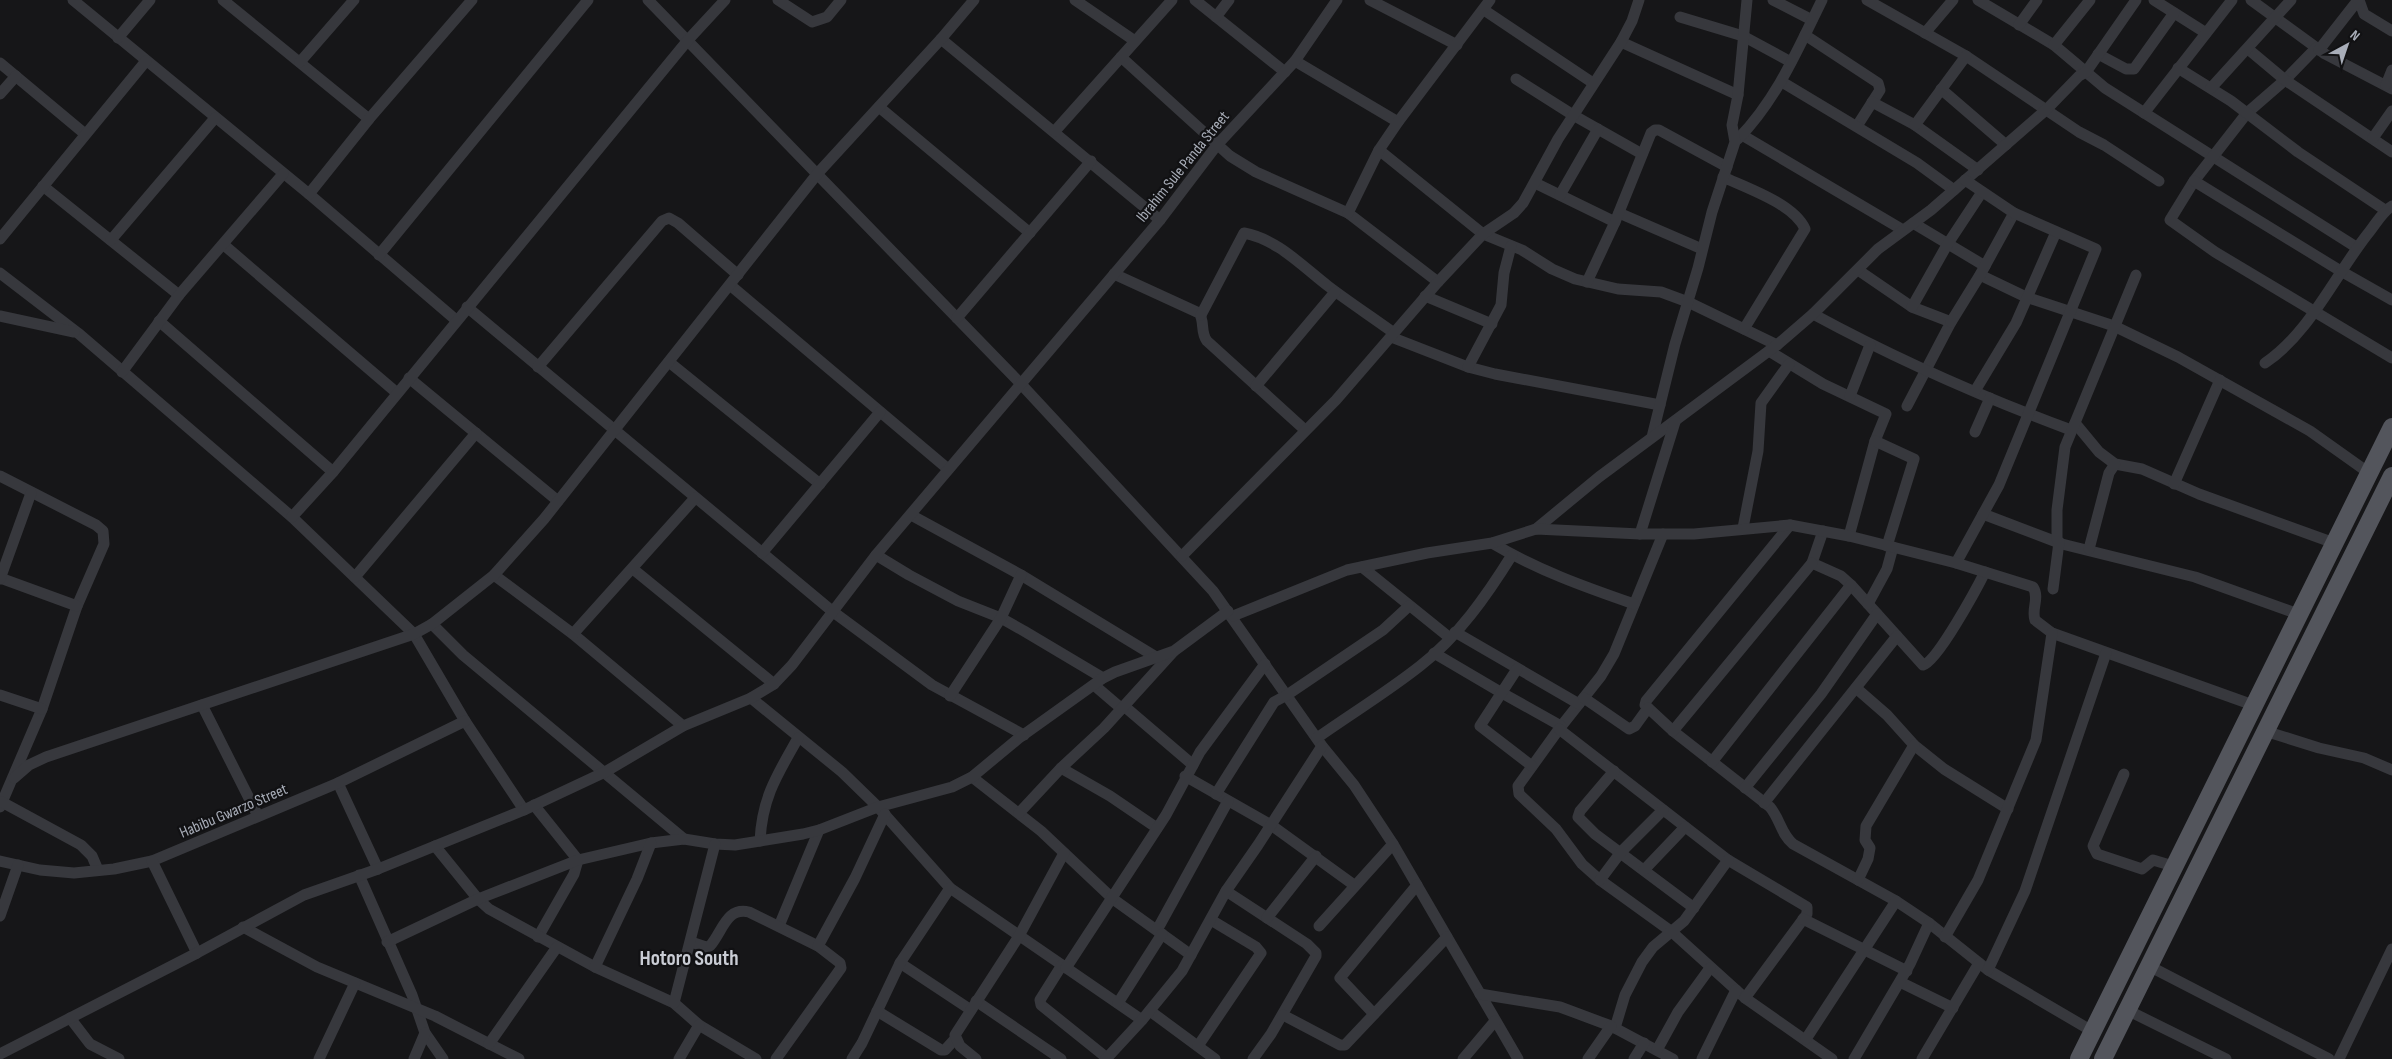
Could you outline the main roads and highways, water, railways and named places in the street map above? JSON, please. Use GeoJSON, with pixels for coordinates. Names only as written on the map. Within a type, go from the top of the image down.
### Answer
{"type":"FeatureCollection","features":[{"type":"Feature","properties":{"kind":"main road"},"geometry":{"type":"LineString","coordinates":[[2079,1059],[2392,427]]}},
{"type":"Feature","properties":{"kind":"main road"},"geometry":{"type":"LineString","coordinates":[[2103,1059],[2392,476]]}},
{"type":"Feature","properties":{"kind":"district","name":"Hotoro South"},"geometry":{"type":"Point","coordinates":[689,958]}}]}
